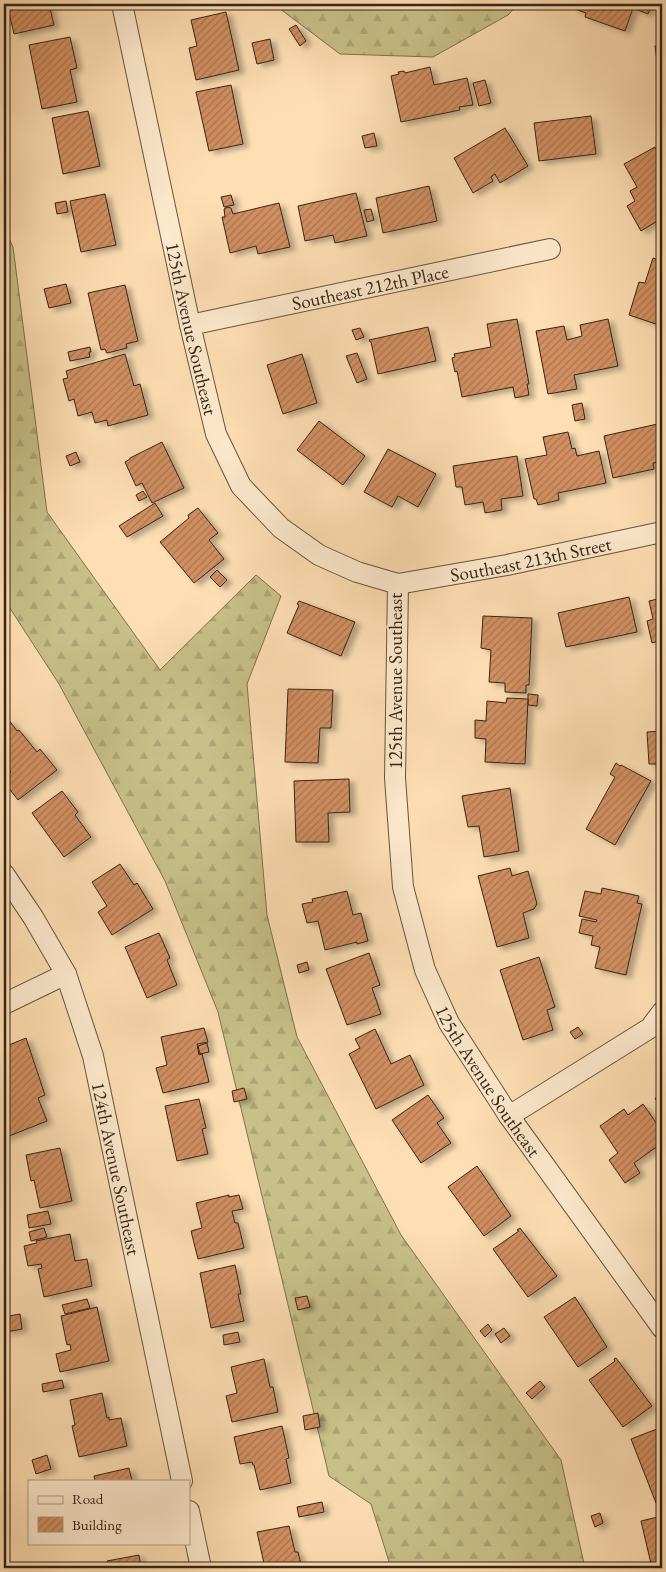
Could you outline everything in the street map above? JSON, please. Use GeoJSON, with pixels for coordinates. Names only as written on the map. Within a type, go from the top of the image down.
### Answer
{"type":"FeatureCollection","features":[{"type":"Feature","properties":{"kind":"street","name":"125th Avenue Southeast"},"geometry":{"type":"LineString","coordinates":[[122,4],[190,325],[216,434],[241,486],[281,528],[320,555],[357,572],[398,584],[395,778],[403,887],[425,970],[449,1023],[510,1116],[662,1328]]}},
{"type":"Feature","properties":{"kind":"street","name":"Southeast 212th Place"},"geometry":{"type":"LineString","coordinates":[[190,325],[550,249]]}},
{"type":"Feature","properties":{"kind":"street","name":"Southeast 213th Street"},"geometry":{"type":"LineString","coordinates":[[398,584],[507,565],[662,532]]}},
{"type":"Feature","properties":{"kind":"street","name":"124th Avenue Southeast"},"geometry":{"type":"LineString","coordinates":[[4,874],[33,917],[66,974],[93,1056],[182,1480]]}},
{"type":"Feature","properties":{"kind":"street"},"geometry":{"type":"LineString","coordinates":[[4,1004],[66,974]]}},
{"type":"Feature","properties":{"kind":"street"},"geometry":{"type":"LineString","coordinates":[[510,1116],[650,1028],[662,1012]]}},
{"type":"Feature","properties":{"kind":"street"},"geometry":{"type":"LineString","coordinates":[[190,1516],[201,1568]]}},
{"type":"Feature","properties":{"kind":"green space"},"geometry":{"type":"Polygon","coordinates":[[[278,4],[518,4],[508,15],[433,57],[340,54],[279,8],[278,4]]]}},
{"type":"Feature","properties":{"kind":"green space"},"geometry":{"type":"Polygon","coordinates":[[[4,228],[13,247],[47,512],[160,670],[256,575],[281,596],[247,684],[267,915],[297,1037],[401,1235],[561,1460],[585,1568],[391,1568],[371,1504],[329,1476],[218,1012],[165,881],[59,684],[4,599],[4,228]]]}},
{"type":"Feature","properties":{"kind":"building"},"geometry":{"type":"Polygon","coordinates":[[[7,4],[49,4],[54,25],[14,34],[7,4]]]}},
{"type":"Feature","properties":{"kind":"building"},"geometry":{"type":"Polygon","coordinates":[[[574,4],[652,4],[648,14],[633,8],[625,31],[585,17],[586,13],[572,8],[574,4]]]}},
{"type":"Feature","properties":{"kind":"building"},"geometry":{"type":"Polygon","coordinates":[[[226,12],[239,70],[196,80],[189,48],[197,46],[191,20],[226,12]]]}},
{"type":"Feature","properties":{"kind":"building"},"geometry":{"type":"Polygon","coordinates":[[[296,25],[306,41],[300,46],[289,29],[296,25]]]}},
{"type":"Feature","properties":{"kind":"building"},"geometry":{"type":"Polygon","coordinates":[[[70,37],[77,68],[70,70],[77,102],[42,109],[29,45],[70,37]]]}},
{"type":"Feature","properties":{"kind":"building"},"geometry":{"type":"Polygon","coordinates":[[[270,39],[274,60],[257,64],[252,43],[270,39]]]}},
{"type":"Feature","properties":{"kind":"building"},"geometry":{"type":"Polygon","coordinates":[[[662,45],[662,60],[657,61],[655,46],[662,45]]]}},
{"type":"Feature","properties":{"kind":"building"},"geometry":{"type":"Polygon","coordinates":[[[430,67],[434,85],[467,78],[473,105],[459,107],[460,110],[401,122],[391,76],[399,74],[398,72],[404,71],[405,73],[430,67]]]}},
{"type":"Feature","properties":{"kind":"building"},"geometry":{"type":"Polygon","coordinates":[[[485,80],[491,103],[479,106],[473,83],[485,80]]]}},
{"type":"Feature","properties":{"kind":"building"},"geometry":{"type":"Polygon","coordinates":[[[231,85],[243,144],[209,151],[196,92],[231,85]]]}},
{"type":"Feature","properties":{"kind":"building"},"geometry":{"type":"Polygon","coordinates":[[[88,111],[100,166],[63,174],[52,118],[88,111]]]}},
{"type":"Feature","properties":{"kind":"building"},"geometry":{"type":"Polygon","coordinates":[[[591,116],[596,154],[539,161],[534,123],[591,116]]]}},
{"type":"Feature","properties":{"kind":"building"},"geometry":{"type":"Polygon","coordinates":[[[505,128],[528,166],[500,183],[495,174],[491,177],[493,181],[473,193],[454,158],[505,128]]]}},
{"type":"Feature","properties":{"kind":"building"},"geometry":{"type":"Polygon","coordinates":[[[374,133],[377,146],[365,148],[362,136],[374,133]]]}},
{"type":"Feature","properties":{"kind":"building"},"geometry":{"type":"Polygon","coordinates":[[[655,147],[662,160],[662,218],[641,231],[627,206],[635,201],[630,191],[637,187],[624,164],[655,147]]]}},
{"type":"Feature","properties":{"kind":"building"},"geometry":{"type":"Polygon","coordinates":[[[429,186],[437,221],[383,233],[376,198],[429,186]]]}},
{"type":"Feature","properties":{"kind":"building"},"geometry":{"type":"Polygon","coordinates":[[[356,193],[367,236],[335,243],[333,235],[305,241],[298,206],[356,193]]]}},
{"type":"Feature","properties":{"kind":"building"},"geometry":{"type":"Polygon","coordinates":[[[105,194],[116,245],[81,252],[70,201],[105,194]]]}},
{"type":"Feature","properties":{"kind":"building"},"geometry":{"type":"Polygon","coordinates":[[[231,195],[234,205],[224,207],[221,197],[231,195]]]}},
{"type":"Feature","properties":{"kind":"building"},"geometry":{"type":"Polygon","coordinates":[[[66,201],[68,212],[57,214],[55,203],[66,201]]]}},
{"type":"Feature","properties":{"kind":"building"},"geometry":{"type":"Polygon","coordinates":[[[279,203],[290,247],[258,254],[256,246],[230,253],[222,217],[225,217],[224,209],[227,207],[231,208],[233,214],[279,203]]]}},
{"type":"Feature","properties":{"kind":"building"},"geometry":{"type":"Polygon","coordinates":[[[371,209],[374,220],[367,222],[364,210],[371,209]]]}},
{"type":"Feature","properties":{"kind":"building"},"geometry":{"type":"Polygon","coordinates":[[[653,258],[662,261],[662,326],[629,315],[639,282],[645,283],[653,258]]]}},
{"type":"Feature","properties":{"kind":"building"},"geometry":{"type":"Polygon","coordinates":[[[66,284],[71,303],[49,308],[44,289],[66,284]]]}},
{"type":"Feature","properties":{"kind":"building"},"geometry":{"type":"Polygon","coordinates":[[[125,285],[138,341],[126,344],[127,348],[107,353],[105,349],[101,350],[88,293],[125,285]]]}},
{"type":"Feature","properties":{"kind":"building"},"geometry":{"type":"Polygon","coordinates":[[[517,319],[529,384],[527,384],[529,395],[515,398],[513,387],[462,397],[457,371],[455,372],[452,358],[455,357],[454,354],[491,347],[487,324],[517,319]]]}},
{"type":"Feature","properties":{"kind":"building"},"geometry":{"type":"Polygon","coordinates":[[[608,319],[618,366],[574,375],[577,389],[548,394],[536,331],[564,326],[567,340],[582,336],[580,325],[608,319]]]}},
{"type":"Feature","properties":{"kind":"building"},"geometry":{"type":"Polygon","coordinates":[[[428,327],[436,361],[378,374],[369,340],[428,327]]]}},
{"type":"Feature","properties":{"kind":"building"},"geometry":{"type":"Polygon","coordinates":[[[360,328],[364,337],[356,340],[352,330],[360,328]]]}},
{"type":"Feature","properties":{"kind":"building"},"geometry":{"type":"Polygon","coordinates":[[[90,347],[90,357],[70,361],[68,352],[90,347]]]}},
{"type":"Feature","properties":{"kind":"building"},"geometry":{"type":"Polygon","coordinates":[[[357,353],[367,379],[357,383],[346,356],[357,353]]]}},
{"type":"Feature","properties":{"kind":"building"},"geometry":{"type":"Polygon","coordinates":[[[125,354],[134,386],[140,384],[148,415],[108,426],[107,420],[95,423],[92,412],[78,416],[74,399],[69,401],[63,379],[68,378],[66,371],[125,354]]]}},
{"type":"Feature","properties":{"kind":"building"},"geometry":{"type":"Polygon","coordinates":[[[302,354],[317,403],[283,414],[267,365],[302,354]]]}},
{"type":"Feature","properties":{"kind":"building"},"geometry":{"type":"Polygon","coordinates":[[[582,403],[585,419],[575,421],[572,405],[582,403]]]}},
{"type":"Feature","properties":{"kind":"building"},"geometry":{"type":"Polygon","coordinates":[[[319,421],[365,456],[343,485],[297,450],[319,421]]]}},
{"type":"Feature","properties":{"kind":"building"},"geometry":{"type":"Polygon","coordinates":[[[662,423],[662,462],[653,463],[654,469],[613,478],[604,436],[662,423]]]}},
{"type":"Feature","properties":{"kind":"building"},"geometry":{"type":"Polygon","coordinates":[[[568,432],[572,449],[575,448],[577,456],[599,451],[606,483],[558,493],[559,500],[538,505],[536,499],[534,499],[525,459],[547,455],[543,437],[568,432]]]}},
{"type":"Feature","properties":{"kind":"building"},"geometry":{"type":"Polygon","coordinates":[[[162,442],[184,488],[152,503],[142,483],[136,486],[125,462],[162,442]]]}},
{"type":"Feature","properties":{"kind":"building"},"geometry":{"type":"Polygon","coordinates":[[[388,449],[436,474],[418,507],[398,496],[392,507],[364,492],[388,449]]]}},
{"type":"Feature","properties":{"kind":"building"},"geometry":{"type":"Polygon","coordinates":[[[76,452],[80,462],[70,466],[66,456],[76,452]]]}},
{"type":"Feature","properties":{"kind":"building"},"geometry":{"type":"Polygon","coordinates":[[[517,456],[523,496],[501,499],[502,510],[485,513],[483,502],[465,505],[462,487],[456,487],[453,466],[517,456]]]}},
{"type":"Feature","properties":{"kind":"building"},"geometry":{"type":"Polygon","coordinates":[[[143,491],[147,497],[139,501],[136,495],[143,491]]]}},
{"type":"Feature","properties":{"kind":"building"},"geometry":{"type":"Polygon","coordinates":[[[155,503],[163,516],[127,537],[119,526],[155,503]]]}},
{"type":"Feature","properties":{"kind":"building"},"geometry":{"type":"Polygon","coordinates":[[[198,508],[218,533],[209,540],[224,559],[194,583],[160,542],[198,508]]]}},
{"type":"Feature","properties":{"kind":"building"},"geometry":{"type":"Polygon","coordinates":[[[217,570],[227,580],[220,587],[210,577],[217,570]]]}},
{"type":"Feature","properties":{"kind":"building"},"geometry":{"type":"Polygon","coordinates":[[[629,597],[637,632],[566,647],[558,613],[629,597]]]}},
{"type":"Feature","properties":{"kind":"building"},"geometry":{"type":"Polygon","coordinates":[[[662,598],[662,640],[652,643],[647,621],[653,619],[649,601],[662,598]]]}},
{"type":"Feature","properties":{"kind":"building"},"geometry":{"type":"Polygon","coordinates":[[[299,601],[355,622],[341,656],[287,633],[299,601]]]}},
{"type":"Feature","properties":{"kind":"building"},"geometry":{"type":"Polygon","coordinates":[[[483,616],[532,618],[529,685],[526,685],[526,693],[505,692],[505,683],[489,682],[491,650],[481,648],[483,616]]]}},
{"type":"Feature","properties":{"kind":"building"},"geometry":{"type":"Polygon","coordinates":[[[288,689],[333,690],[331,728],[320,728],[318,763],[285,762],[288,689]]]}},
{"type":"Feature","properties":{"kind":"building"},"geometry":{"type":"Polygon","coordinates":[[[528,694],[538,695],[537,706],[528,705],[528,694]]]}},
{"type":"Feature","properties":{"kind":"building"},"geometry":{"type":"Polygon","coordinates":[[[507,698],[528,699],[525,764],[485,762],[486,739],[475,738],[475,720],[486,721],[487,701],[506,703],[507,698]]]}},
{"type":"Feature","properties":{"kind":"building"},"geometry":{"type":"Polygon","coordinates":[[[9,720],[37,752],[40,749],[57,770],[18,800],[4,782],[4,778],[11,772],[4,763],[4,742],[6,740],[4,737],[4,725],[9,720]]]}},
{"type":"Feature","properties":{"kind":"building"},"geometry":{"type":"Polygon","coordinates":[[[662,731],[662,764],[649,764],[647,732],[662,731]]]}},
{"type":"Feature","properties":{"kind":"building"},"geometry":{"type":"Polygon","coordinates":[[[616,763],[651,781],[615,845],[586,829],[615,777],[610,774],[616,763]]]}},
{"type":"Feature","properties":{"kind":"building"},"geometry":{"type":"Polygon","coordinates":[[[349,779],[350,812],[328,813],[329,842],[296,842],[294,781],[349,779]]]}},
{"type":"Feature","properties":{"kind":"building"},"geometry":{"type":"Polygon","coordinates":[[[510,788],[519,851],[484,857],[479,826],[468,827],[462,796],[510,788]]]}},
{"type":"Feature","properties":{"kind":"building"},"geometry":{"type":"Polygon","coordinates":[[[62,791],[78,812],[75,815],[91,837],[64,857],[32,813],[62,791]]]}},
{"type":"Feature","properties":{"kind":"building"},"geometry":{"type":"Polygon","coordinates":[[[120,864],[134,885],[137,883],[153,909],[112,935],[98,912],[107,906],[92,882],[120,864]]]}},
{"type":"Feature","properties":{"kind":"building"},"geometry":{"type":"Polygon","coordinates":[[[510,868],[512,876],[528,871],[537,904],[534,909],[523,913],[529,938],[497,947],[478,876],[510,868]]]}},
{"type":"Feature","properties":{"kind":"building"},"geometry":{"type":"Polygon","coordinates":[[[602,888],[639,896],[637,903],[642,904],[626,975],[595,968],[600,947],[591,945],[593,936],[579,933],[582,919],[596,922],[597,920],[579,916],[585,891],[601,894],[602,888]]]}},
{"type":"Feature","properties":{"kind":"building"},"geometry":{"type":"Polygon","coordinates":[[[347,891],[353,915],[361,913],[368,941],[325,950],[318,921],[307,923],[302,904],[313,902],[312,899],[347,891]]]}},
{"type":"Feature","properties":{"kind":"building"},"geometry":{"type":"Polygon","coordinates":[[[159,933],[170,958],[167,960],[177,985],[147,998],[125,947],[159,933]]]}},
{"type":"Feature","properties":{"kind":"building"},"geometry":{"type":"Polygon","coordinates":[[[369,953],[380,985],[372,988],[381,1014],[347,1025],[326,969],[369,953]]]}},
{"type":"Feature","properties":{"kind":"building"},"geometry":{"type":"Polygon","coordinates":[[[539,957],[555,1007],[547,1010],[553,1030],[523,1040],[500,970],[539,957]]]}},
{"type":"Feature","properties":{"kind":"building"},"geometry":{"type":"Polygon","coordinates":[[[307,962],[309,970],[299,973],[297,965],[307,962]]]}},
{"type":"Feature","properties":{"kind":"building"},"geometry":{"type":"Polygon","coordinates":[[[578,1027],[583,1034],[575,1039],[570,1032],[578,1027]]]}},
{"type":"Feature","properties":{"kind":"building"},"geometry":{"type":"Polygon","coordinates":[[[204,1028],[208,1042],[197,1044],[199,1055],[202,1054],[209,1082],[163,1093],[156,1068],[167,1065],[161,1037],[204,1028]]]}},
{"type":"Feature","properties":{"kind":"building"},"geometry":{"type":"Polygon","coordinates":[[[375,1029],[391,1064],[410,1055],[424,1085],[376,1109],[349,1054],[360,1048],[355,1039],[375,1029]]]}},
{"type":"Feature","properties":{"kind":"building"},"geometry":{"type":"Polygon","coordinates":[[[26,1038],[45,1095],[38,1098],[47,1121],[4,1138],[4,1047],[26,1038]]]}},
{"type":"Feature","properties":{"kind":"building"},"geometry":{"type":"Polygon","coordinates":[[[207,1043],[209,1052],[200,1054],[198,1046],[207,1043]]]}},
{"type":"Feature","properties":{"kind":"building"},"geometry":{"type":"Polygon","coordinates":[[[244,1088],[247,1099],[234,1102],[232,1091],[244,1088]]]}},
{"type":"Feature","properties":{"kind":"building"},"geometry":{"type":"Polygon","coordinates":[[[662,1090],[662,1105],[655,1099],[662,1090]]]}},
{"type":"Feature","properties":{"kind":"building"},"geometry":{"type":"Polygon","coordinates":[[[428,1095],[444,1118],[437,1123],[451,1143],[421,1163],[392,1120],[428,1095]]]}},
{"type":"Feature","properties":{"kind":"building"},"geometry":{"type":"Polygon","coordinates":[[[199,1099],[206,1128],[202,1129],[208,1154],[177,1161],[165,1106],[199,1099]]]}},
{"type":"Feature","properties":{"kind":"building"},"geometry":{"type":"Polygon","coordinates":[[[643,1104],[662,1131],[662,1143],[634,1163],[640,1173],[625,1183],[609,1160],[618,1153],[600,1126],[624,1109],[628,1115],[643,1104]]]}},
{"type":"Feature","properties":{"kind":"building"},"geometry":{"type":"Polygon","coordinates":[[[60,1148],[72,1201],[40,1208],[34,1180],[31,1181],[26,1155],[60,1148]]]}},
{"type":"Feature","properties":{"kind":"building"},"geometry":{"type":"Polygon","coordinates":[[[477,1166],[511,1216],[484,1236],[448,1187],[477,1166]]]}},
{"type":"Feature","properties":{"kind":"building"},"geometry":{"type":"Polygon","coordinates":[[[229,1195],[229,1197],[239,1195],[243,1209],[232,1211],[235,1223],[238,1223],[244,1248],[198,1259],[191,1231],[202,1228],[196,1203],[229,1195]]]}},
{"type":"Feature","properties":{"kind":"building"},"geometry":{"type":"Polygon","coordinates":[[[48,1211],[51,1224],[29,1228],[27,1215],[48,1211]]]}},
{"type":"Feature","properties":{"kind":"building"},"geometry":{"type":"Polygon","coordinates":[[[44,1228],[47,1237],[31,1241],[29,1232],[44,1228]]]}},
{"type":"Feature","properties":{"kind":"building"},"geometry":{"type":"Polygon","coordinates":[[[520,1228],[557,1276],[528,1297],[493,1249],[519,1231],[517,1230],[520,1228]]]}},
{"type":"Feature","properties":{"kind":"building"},"geometry":{"type":"Polygon","coordinates":[[[70,1234],[75,1261],[87,1259],[92,1286],[44,1297],[38,1269],[42,1268],[41,1264],[28,1266],[24,1246],[37,1243],[36,1241],[70,1234]]]}},
{"type":"Feature","properties":{"kind":"building"},"geometry":{"type":"Polygon","coordinates":[[[235,1265],[241,1294],[238,1294],[244,1321],[211,1328],[200,1273],[235,1265]]]}},
{"type":"Feature","properties":{"kind":"building"},"geometry":{"type":"Polygon","coordinates":[[[307,1296],[310,1307],[298,1310],[295,1298],[307,1296]]]}},
{"type":"Feature","properties":{"kind":"building"},"geometry":{"type":"Polygon","coordinates":[[[575,1297],[607,1347],[578,1367],[544,1317],[575,1297]]]}},
{"type":"Feature","properties":{"kind":"building"},"geometry":{"type":"Polygon","coordinates":[[[87,1299],[90,1308],[65,1314],[62,1305],[87,1299]]]}},
{"type":"Feature","properties":{"kind":"building"},"geometry":{"type":"Polygon","coordinates":[[[97,1307],[109,1361],[60,1372],[56,1354],[71,1350],[70,1344],[67,1345],[61,1316],[97,1307]]]}},
{"type":"Feature","properties":{"kind":"building"},"geometry":{"type":"Polygon","coordinates":[[[20,1314],[22,1329],[6,1332],[4,1317],[20,1314]]]}},
{"type":"Feature","properties":{"kind":"building"},"geometry":{"type":"Polygon","coordinates":[[[488,1324],[492,1330],[485,1337],[480,1331],[488,1324]]]}},
{"type":"Feature","properties":{"kind":"building"},"geometry":{"type":"Polygon","coordinates":[[[504,1328],[510,1336],[501,1343],[495,1334],[504,1328]]]}},
{"type":"Feature","properties":{"kind":"building"},"geometry":{"type":"Polygon","coordinates":[[[238,1332],[240,1342],[224,1345],[223,1335],[238,1332]]]}},
{"type":"Feature","properties":{"kind":"building"},"geometry":{"type":"Polygon","coordinates":[[[616,1358],[652,1406],[623,1427],[589,1380],[615,1361],[614,1359],[616,1358]]]}},
{"type":"Feature","properties":{"kind":"building"},"geometry":{"type":"Polygon","coordinates":[[[264,1359],[270,1387],[273,1387],[278,1412],[232,1422],[226,1396],[237,1393],[231,1367],[264,1359]]]}},
{"type":"Feature","properties":{"kind":"building"},"geometry":{"type":"Polygon","coordinates":[[[62,1380],[64,1388],[43,1392],[42,1384],[62,1380]]]}},
{"type":"Feature","properties":{"kind":"building"},"geometry":{"type":"Polygon","coordinates":[[[540,1381],[545,1387],[532,1399],[526,1393],[540,1381]]]}},
{"type":"Feature","properties":{"kind":"building"},"geometry":{"type":"Polygon","coordinates":[[[102,1393],[107,1418],[109,1417],[109,1420],[121,1418],[127,1446],[79,1457],[72,1426],[75,1425],[70,1400],[102,1393]]]}},
{"type":"Feature","properties":{"kind":"building"},"geometry":{"type":"Polygon","coordinates":[[[318,1413],[320,1427],[305,1430],[303,1416],[318,1413]]]}},
{"type":"Feature","properties":{"kind":"building"},"geometry":{"type":"Polygon","coordinates":[[[282,1426],[289,1458],[286,1459],[291,1483],[260,1490],[252,1462],[240,1464],[234,1437],[282,1426]]]}},
{"type":"Feature","properties":{"kind":"building"},"geometry":{"type":"Polygon","coordinates":[[[662,1427],[662,1501],[656,1503],[631,1439],[662,1427]]]}},
{"type":"Feature","properties":{"kind":"building"},"geometry":{"type":"Polygon","coordinates":[[[47,1455],[51,1469],[36,1474],[32,1460],[47,1455]]]}},
{"type":"Feature","properties":{"kind":"building"},"geometry":{"type":"Polygon","coordinates":[[[129,1468],[132,1480],[95,1480],[94,1476],[129,1468]]]}},
{"type":"Feature","properties":{"kind":"building"},"geometry":{"type":"Polygon","coordinates":[[[322,1502],[324,1512],[299,1517],[297,1507],[322,1502]]]}},
{"type":"Feature","properties":{"kind":"building"},"geometry":{"type":"Polygon","coordinates":[[[600,1513],[603,1523],[595,1527],[591,1516],[600,1513]]]}},
{"type":"Feature","properties":{"kind":"building"},"geometry":{"type":"Polygon","coordinates":[[[662,1516],[662,1568],[652,1568],[641,1521],[662,1516]]]}},
{"type":"Feature","properties":{"kind":"building"},"geometry":{"type":"Polygon","coordinates":[[[289,1526],[295,1552],[298,1552],[302,1568],[265,1568],[257,1532],[289,1526]]]}},
{"type":"Feature","properties":{"kind":"building"},"geometry":{"type":"Polygon","coordinates":[[[139,1555],[141,1568],[89,1568],[108,1563],[107,1561],[139,1555]]]}}]}
